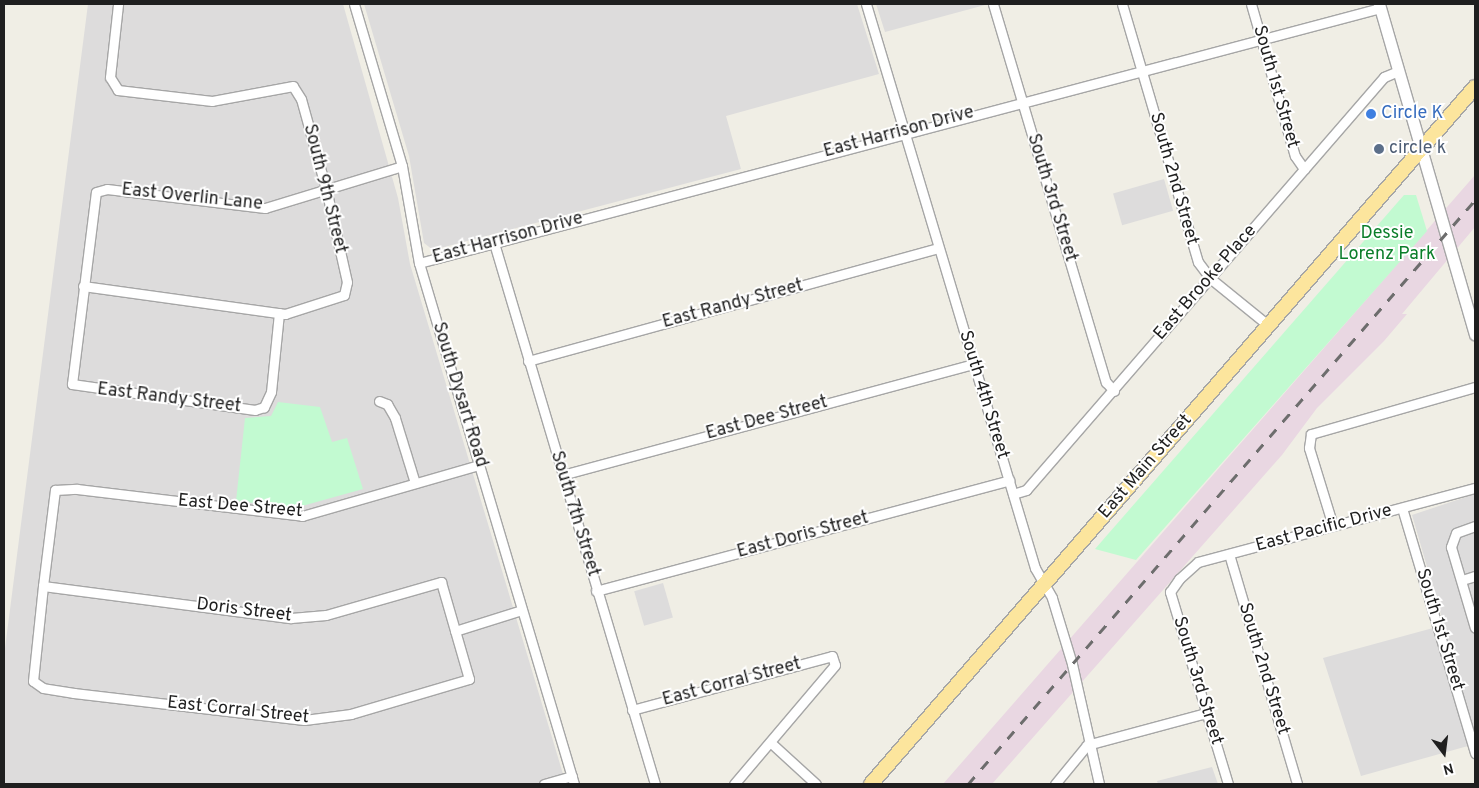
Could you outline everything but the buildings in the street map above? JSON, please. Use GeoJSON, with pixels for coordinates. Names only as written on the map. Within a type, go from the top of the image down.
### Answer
{"type":"FeatureCollection","features":[{"type":"Feature","properties":{"kind":"main road","name":"East Main Street"},"geometry":{"type":"LineString","coordinates":[[870,784],[1475,87]]}},
{"type":"Feature","properties":{"kind":"street","name":"South 9th Street"},"geometry":{"type":"LineString","coordinates":[[118,4],[112,87],[212,101],[293,86],[301,99],[326,189],[347,282],[344,295],[279,313]]}},
{"type":"Feature","properties":{"kind":"street","name":"South Dysart Road"},"geometry":{"type":"LineString","coordinates":[[354,4],[402,166],[419,263],[573,780]]}},
{"type":"Feature","properties":{"kind":"street","name":"South 4th Street"},"geometry":{"type":"LineString","coordinates":[[866,4],[1013,494],[1042,586],[1052,598],[1072,664],[1087,745],[1099,784]]}},
{"type":"Feature","properties":{"kind":"street","name":"South 3rd Street"},"geometry":{"type":"LineString","coordinates":[[993,4],[1106,382],[1114,391]]}},
{"type":"Feature","properties":{"kind":"street","name":"South 2nd Street"},"geometry":{"type":"LineString","coordinates":[[1122,4],[1198,262],[1210,278],[1269,326]]}},
{"type":"Feature","properties":{"kind":"street","name":"South 1st Street"},"geometry":{"type":"LineString","coordinates":[[1250,4],[1294,156],[1304,169]]}},
{"type":"Feature","properties":{"kind":"street","name":"East Harrison Drive"},"geometry":{"type":"LineString","coordinates":[[419,263],[1022,100],[1142,71],[1379,6]]}},
{"type":"Feature","properties":{"kind":"street"},"geometry":{"type":"LineString","coordinates":[[1379,6],[1475,334]]}},
{"type":"Feature","properties":{"kind":"street","name":"East Brooke Place"},"geometry":{"type":"LineString","coordinates":[[1013,494],[1026,490],[1114,391],[1384,77],[1398,71]]}},
{"type":"Feature","properties":{"kind":"street","name":"East Overlin Lane"},"geometry":{"type":"LineString","coordinates":[[83,286],[96,192],[107,189],[265,208],[402,166]]}},
{"type":"Feature","properties":{"kind":"street","name":"South 7th Street"},"geometry":{"type":"LineString","coordinates":[[494,243],[655,784]]}},
{"type":"Feature","properties":{"kind":"street","name":"East Randy Street"},"geometry":{"type":"LineString","coordinates":[[528,361],[938,248]]}},
{"type":"Feature","properties":{"kind":"street"},"geometry":{"type":"LineString","coordinates":[[83,286],[279,313]]}},
{"type":"Feature","properties":{"kind":"street","name":"East Randy Street"},"geometry":{"type":"LineString","coordinates":[[83,286],[72,384],[254,410],[266,406],[279,313]]}},
{"type":"Feature","properties":{"kind":"street","name":"East Dee Street"},"geometry":{"type":"LineString","coordinates":[[562,475],[973,364]]}},
{"type":"Feature","properties":{"kind":"street"},"geometry":{"type":"LineString","coordinates":[[1333,526],[1308,440],[1318,430],[1475,388]]}},
{"type":"Feature","properties":{"kind":"street"},"geometry":{"type":"LineString","coordinates":[[379,402],[387,404],[395,418],[415,483]]}},
{"type":"Feature","properties":{"kind":"street","name":"East Dee Street"},"geometry":{"type":"LineString","coordinates":[[43,586],[55,490],[76,489],[302,516],[479,464]]}},
{"type":"Feature","properties":{"kind":"street","name":"East Doris Street"},"geometry":{"type":"LineString","coordinates":[[596,591],[1009,480]]}},
{"type":"Feature","properties":{"kind":"street","name":"East Pacific Drive"},"geometry":{"type":"LineString","coordinates":[[1178,579],[1198,562],[1475,488]]}},
{"type":"Feature","properties":{"kind":"street","name":"South 1st Street"},"geometry":{"type":"LineString","coordinates":[[1402,508],[1475,753]]}},
{"type":"Feature","properties":{"kind":"street"},"geometry":{"type":"LineString","coordinates":[[1475,526],[1456,533],[1451,542],[1475,628]]}},
{"type":"Feature","properties":{"kind":"street","name":"South 2nd Street"},"geometry":{"type":"LineString","coordinates":[[1229,554],[1297,784]]}},
{"type":"Feature","properties":{"kind":"street"},"geometry":{"type":"LineString","coordinates":[[1462,580],[1475,576]]}},
{"type":"Feature","properties":{"kind":"street","name":"South 3rd Street"},"geometry":{"type":"LineString","coordinates":[[1178,579],[1170,592],[1228,784]]}},
{"type":"Feature","properties":{"kind":"street","name":"Doris Street"},"geometry":{"type":"LineString","coordinates":[[43,586],[291,618],[326,615],[441,582],[455,631]]}},
{"type":"Feature","properties":{"kind":"street","name":"East Corral Street"},"geometry":{"type":"LineString","coordinates":[[43,586],[33,681],[43,688],[304,720],[351,714],[470,679],[455,631]]}},
{"type":"Feature","properties":{"kind":"street"},"geometry":{"type":"LineString","coordinates":[[455,631],[522,610]]}},
{"type":"Feature","properties":{"kind":"street","name":"East Corral Street"},"geometry":{"type":"LineString","coordinates":[[632,710],[832,656],[835,665],[770,742]]}},
{"type":"Feature","properties":{"kind":"street"},"geometry":{"type":"LineString","coordinates":[[1055,784],[1087,745],[1206,713]]}},
{"type":"Feature","properties":{"kind":"street"},"geometry":{"type":"LineString","coordinates":[[734,784],[770,742],[816,784]]}},
{"type":"Feature","properties":{"kind":"street"},"geometry":{"type":"LineString","coordinates":[[544,784],[573,780]]}},
{"type":"Feature","properties":{"kind":"shaded area"},"geometry":{"type":"Polygon","coordinates":[[[88,4],[343,4],[398,198],[410,264],[566,784],[4,784],[4,656],[88,4]]]}},
{"type":"Feature","properties":{"kind":"shaded area"},"geometry":{"type":"Polygon","coordinates":[[[364,4],[857,4],[879,74],[726,116],[741,169],[433,250],[424,243],[409,156],[364,4]]]}},
{"type":"Feature","properties":{"kind":"shaded area"},"geometry":{"type":"Polygon","coordinates":[[[876,4],[984,4],[985,5],[885,32],[876,4]]]}},
{"type":"Feature","properties":{"kind":"shaded area"},"geometry":{"type":"Polygon","coordinates":[[[1475,175],[1475,227],[1402,314],[1407,314],[1384,341],[1317,408],[1282,455],[992,784],[943,784],[1475,175]]]}},
{"type":"Feature","properties":{"kind":"shaded area"},"geometry":{"type":"Polygon","coordinates":[[[1164,179],[1173,211],[1122,225],[1113,194],[1164,179]]]}},
{"type":"Feature","properties":{"kind":"shaded area"},"geometry":{"type":"Polygon","coordinates":[[[1475,494],[1475,744],[1361,776],[1323,658],[1444,625],[1412,515],[1475,494]]]}},
{"type":"Feature","properties":{"kind":"shaded area"},"geometry":{"type":"Polygon","coordinates":[[[663,583],[673,618],[644,626],[634,591],[663,583]]]}},
{"type":"Feature","properties":{"kind":"shaded area"},"geometry":{"type":"Polygon","coordinates":[[[1212,767],[1218,784],[1158,784],[1157,781],[1212,767]]]}},
{"type":"Feature","properties":{"kind":"green space","name":"Dessie Lorenz Park"},"geometry":{"type":"Polygon","coordinates":[[[1404,195],[1416,195],[1427,231],[1136,560],[1095,549],[1404,195]]]}},
{"type":"Feature","properties":{"kind":"green space"},"geometry":{"type":"Polygon","coordinates":[[[278,402],[320,407],[332,442],[347,438],[363,489],[295,508],[236,501],[245,418],[271,416],[278,402]]]}},
{"type":"Feature","properties":{"kind":"railway"},"geometry":{"type":"LineString","coordinates":[[968,784],[1475,200]]}},
{"type":"Feature","properties":{"kind":"place","name":"Circle K"},"geometry":{"type":"Point","coordinates":[1371,114]}},
{"type":"Feature","properties":{"kind":"place","name":"circle k"},"geometry":{"type":"Point","coordinates":[1379,149]}}]}
